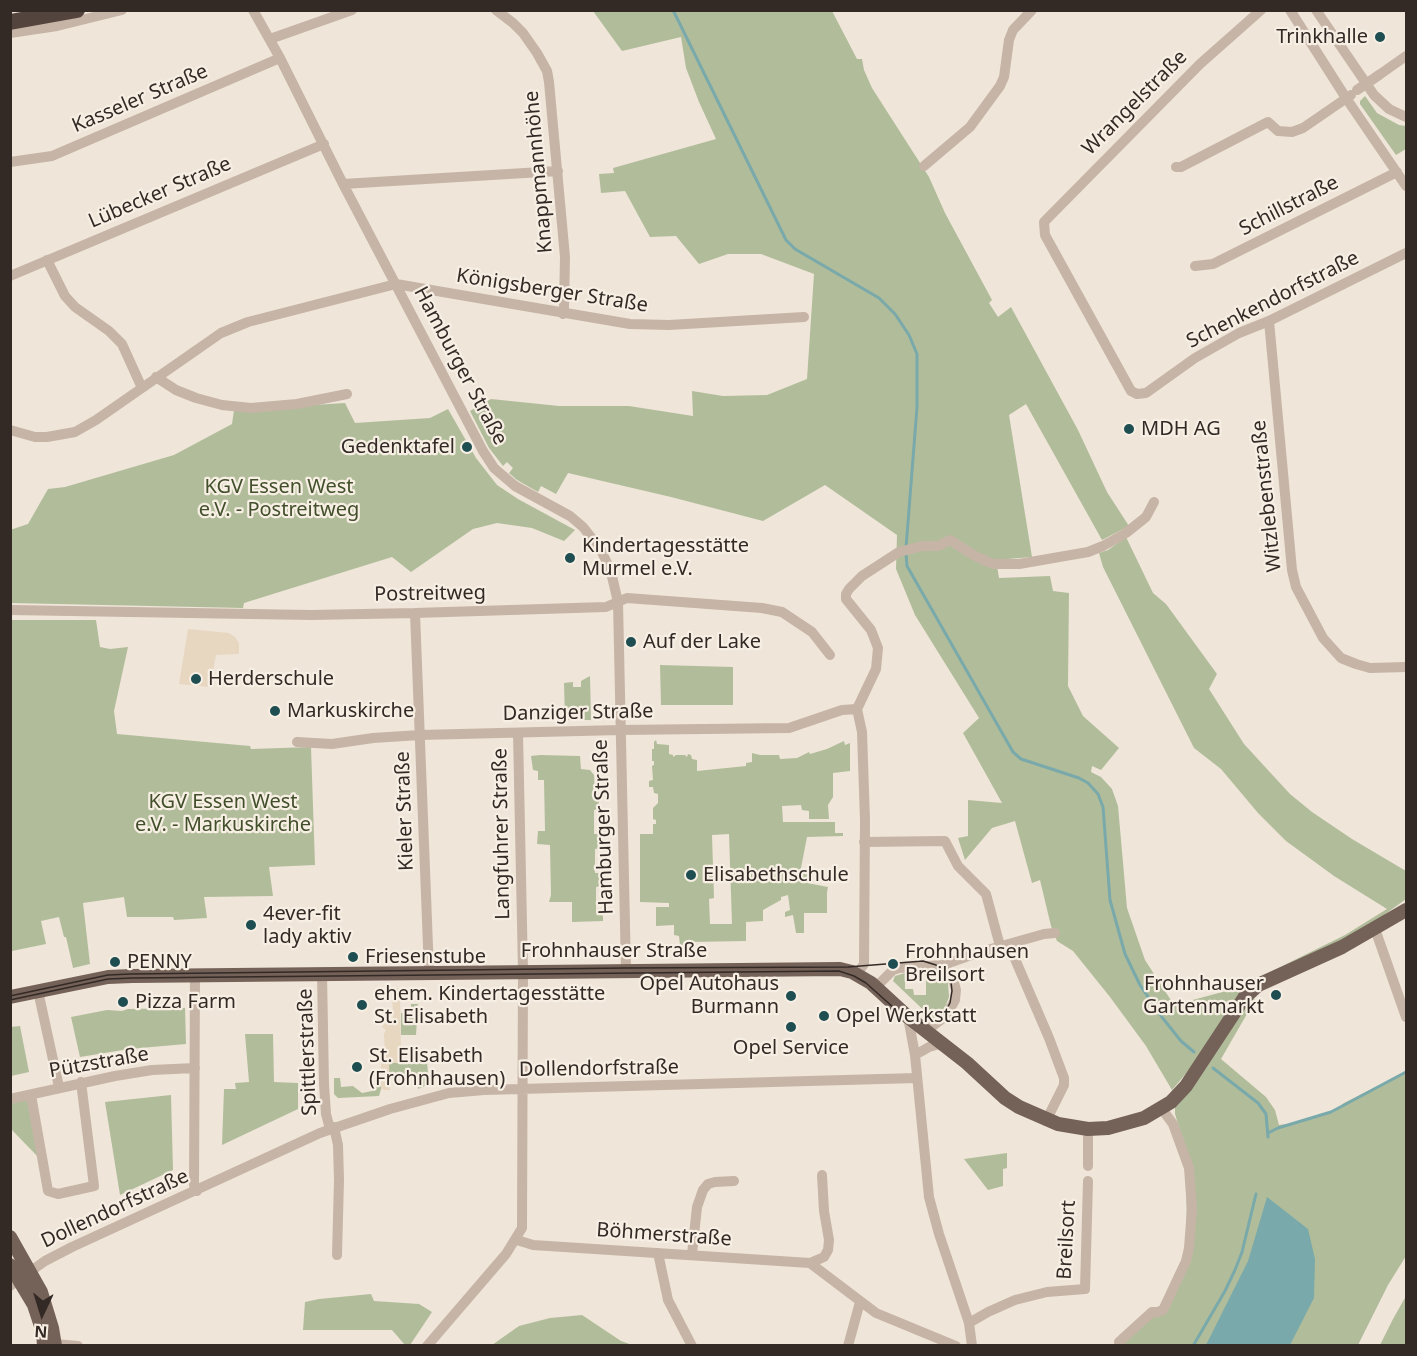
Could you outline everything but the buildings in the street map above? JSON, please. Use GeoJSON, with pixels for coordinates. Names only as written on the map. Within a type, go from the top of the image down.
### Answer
{"type":"FeatureCollection","features":[{"type":"Feature","properties":{"kind":"highway"},"geometry":{"type":"LineString","coordinates":[[10,22],[77,10]]}},
{"type":"Feature","properties":{"kind":"main road"},"geometry":{"type":"LineString","coordinates":[[1162,1109],[1186,1086],[1244,998],[1258,985],[1299,968],[1407,910]]}},
{"type":"Feature","properties":{"kind":"main road","name":"Frohnhauser Straße"},"geometry":{"type":"LineString","coordinates":[[10,997],[108,977],[840,969],[857,975],[876,988],[908,1017],[967,1063],[1005,1098],[1046,1121],[1088,1129],[1126,1124],[1162,1109]]}},
{"type":"Feature","properties":{"kind":"main road"},"geometry":{"type":"LineString","coordinates":[[10,1237],[20,1278],[43,1332],[52,1345]]}},
{"type":"Feature","properties":{"kind":"main road"},"geometry":{"type":"LineString","coordinates":[[10,1265],[20,1278]]}},
{"type":"Feature","properties":{"kind":"street"},"geometry":{"type":"LineString","coordinates":[[10,33],[57,26],[122,10]]}},
{"type":"Feature","properties":{"kind":"street","name":"Hamburger Straße"},"geometry":{"type":"LineString","coordinates":[[253,10],[280,57],[343,184],[480,445],[495,468],[515,486],[570,516],[583,527],[601,550],[611,572],[618,602],[626,971]]}},
{"type":"Feature","properties":{"kind":"street"},"geometry":{"type":"LineString","coordinates":[[270,39],[352,10]]}},
{"type":"Feature","properties":{"kind":"street","name":"Knappmannhöhe"},"geometry":{"type":"LineString","coordinates":[[496,10],[513,22],[523,33],[547,71],[551,92],[565,257],[562,314]]}},
{"type":"Feature","properties":{"kind":"street"},"geometry":{"type":"LineString","coordinates":[[924,166],[970,127],[1000,86],[1004,77],[1009,40],[1013,30],[1032,10]]}},
{"type":"Feature","properties":{"kind":"street","name":"Wrangelstraße"},"geometry":{"type":"LineString","coordinates":[[1044,229],[1044,222],[1168,95],[1261,10]]}},
{"type":"Feature","properties":{"kind":"street"},"geometry":{"type":"LineString","coordinates":[[1290,10],[1346,98],[1407,186]]}},
{"type":"Feature","properties":{"kind":"street"},"geometry":{"type":"LineString","coordinates":[[1316,10],[1374,95],[1389,109],[1407,117]]}},
{"type":"Feature","properties":{"kind":"street"},"geometry":{"type":"LineString","coordinates":[[1176,167],[1181,167],[1268,122],[1278,131],[1292,132],[1303,128],[1407,56]]}},
{"type":"Feature","properties":{"kind":"street","name":"Kasseler Straße"},"geometry":{"type":"LineString","coordinates":[[10,162],[52,156],[280,57]]}},
{"type":"Feature","properties":{"kind":"street","name":"Lübecker Straße"},"geometry":{"type":"LineString","coordinates":[[10,276],[324,144]]}},
{"type":"Feature","properties":{"kind":"street"},"geometry":{"type":"LineString","coordinates":[[343,184],[558,171]]}},
{"type":"Feature","properties":{"kind":"street","name":"Schillstraße"},"geometry":{"type":"LineString","coordinates":[[1195,266],[1213,264],[1396,172]]}},
{"type":"Feature","properties":{"kind":"street","name":"Schenkendorfstraße"},"geometry":{"type":"LineString","coordinates":[[1044,229],[1061,266],[1131,391],[1137,394],[1146,393],[1194,358],[1239,333],[1269,321],[1407,253]]}},
{"type":"Feature","properties":{"kind":"street"},"geometry":{"type":"LineString","coordinates":[[47,260],[65,296],[75,307],[109,331],[122,344],[142,388]]}},
{"type":"Feature","properties":{"kind":"street","name":"Königsberger Straße"},"geometry":{"type":"LineString","coordinates":[[10,430],[35,437],[75,432],[96,420],[220,333],[248,322],[396,284],[562,314],[651,325],[804,317]]}},
{"type":"Feature","properties":{"kind":"street","name":"Witzlebenstraße"},"geometry":{"type":"LineString","coordinates":[[1269,321],[1292,570],[1296,587],[1323,638],[1341,658],[1370,668],[1407,667]]}},
{"type":"Feature","properties":{"kind":"street"},"geometry":{"type":"LineString","coordinates":[[156,378],[196,398],[222,405],[251,408],[297,404],[347,394]]}},
{"type":"Feature","properties":{"kind":"street"},"geometry":{"type":"LineString","coordinates":[[857,975],[864,964],[864,842],[862,732],[857,709],[876,669],[878,648],[871,630],[846,598],[849,589],[862,576],[899,552],[938,546],[950,540],[993,564],[1044,561],[1088,552],[1126,533],[1146,518],[1154,502]]}},
{"type":"Feature","properties":{"kind":"street","name":"Postreitweg"},"geometry":{"type":"LineString","coordinates":[[10,610],[311,615],[415,613],[606,607],[627,598],[762,608],[782,612],[812,632],[830,655]]}},
{"type":"Feature","properties":{"kind":"street","name":"Kieler Straße"},"geometry":{"type":"LineString","coordinates":[[415,613],[429,972]]}},
{"type":"Feature","properties":{"kind":"street","name":"Danziger Straße"},"geometry":{"type":"LineString","coordinates":[[297,742],[332,744],[420,735],[789,728],[842,711],[857,709]]}},
{"type":"Feature","properties":{"kind":"street","name":"Langfuhrer Straße"},"geometry":{"type":"LineString","coordinates":[[517,1240],[522,1228],[523,971],[518,733]]}},
{"type":"Feature","properties":{"kind":"street"},"geometry":{"type":"LineString","coordinates":[[864,842],[945,841],[958,866],[986,894],[1004,945],[1064,1077],[1064,1085],[1046,1121]]}},
{"type":"Feature","properties":{"kind":"street"},"geometry":{"type":"LineString","coordinates":[[1375,929],[1407,1017]]}},
{"type":"Feature","properties":{"kind":"street"},"geometry":{"type":"LineString","coordinates":[[876,988],[893,970],[899,968],[943,964],[1004,945],[1055,933]]}},
{"type":"Feature","properties":{"kind":"street"},"geometry":{"type":"LineString","coordinates":[[926,1031],[946,1016],[955,1000],[956,990],[953,979],[943,964]]}},
{"type":"Feature","properties":{"kind":"street","name":"Spittlerstraße"},"geometry":{"type":"LineString","coordinates":[[322,974],[326,1114],[338,1145],[337,1255]]}},
{"type":"Feature","properties":{"kind":"street"},"geometry":{"type":"LineString","coordinates":[[195,975],[194,1185],[197,1191]]}},
{"type":"Feature","properties":{"kind":"street"},"geometry":{"type":"LineString","coordinates":[[38,992],[59,1087]]}},
{"type":"Feature","properties":{"kind":"street"},"geometry":{"type":"LineString","coordinates":[[908,1017],[915,1055],[927,1178],[933,1214],[969,1323],[972,1346]]}},
{"type":"Feature","properties":{"kind":"street"},"geometry":{"type":"LineString","coordinates":[[915,1055],[929,1047],[943,1044]]}},
{"type":"Feature","properties":{"kind":"street","name":"Pützstraße"},"geometry":{"type":"LineString","coordinates":[[10,1099],[81,1082],[153,1070],[195,1068]]}},
{"type":"Feature","properties":{"kind":"street","name":"Dollendorfstraße"},"geometry":{"type":"LineString","coordinates":[[20,1278],[72,1247],[332,1128],[449,1093],[484,1090],[917,1078]]}},
{"type":"Feature","properties":{"kind":"street"},"geometry":{"type":"LineString","coordinates":[[31,1095],[48,1191],[58,1194],[94,1186],[81,1082]]}},
{"type":"Feature","properties":{"kind":"street"},"geometry":{"type":"LineString","coordinates":[[1119,1342],[1152,1312],[1163,1310],[1186,1261],[1189,1248],[1192,1209],[1190,1168],[1173,1124],[1162,1109]]}},
{"type":"Feature","properties":{"kind":"street"},"geometry":{"type":"LineString","coordinates":[[1088,1129],[1088,1166]]}},
{"type":"Feature","properties":{"kind":"street"},"geometry":{"type":"LineString","coordinates":[[822,1175],[828,1250],[824,1257],[810,1263],[860,1302],[893,1320],[956,1346]]}},
{"type":"Feature","properties":{"kind":"street"},"geometry":{"type":"LineString","coordinates":[[692,1254],[696,1207],[703,1190],[708,1184],[734,1181]]}},
{"type":"Feature","properties":{"kind":"street","name":"Breilsort"},"geometry":{"type":"LineString","coordinates":[[969,1323],[1002,1305],[1031,1295],[1086,1288],[1088,1181]]}},
{"type":"Feature","properties":{"kind":"street"},"geometry":{"type":"LineString","coordinates":[[427,1346],[517,1240]]}},
{"type":"Feature","properties":{"kind":"street","name":"Böhmerstraße"},"geometry":{"type":"LineString","coordinates":[[517,1240],[533,1245],[810,1263]]}},
{"type":"Feature","properties":{"kind":"street"},"geometry":{"type":"LineString","coordinates":[[658,1253],[668,1300],[692,1346]]}},
{"type":"Feature","properties":{"kind":"street"},"geometry":{"type":"LineString","coordinates":[[848,1346],[860,1302]]}},
{"type":"Feature","properties":{"kind":"street"},"geometry":{"type":"LineString","coordinates":[[52,1345],[78,1346]]}},
{"type":"Feature","properties":{"kind":"green space"},"geometry":{"type":"Polygon","coordinates":[[[593,11],[832,11],[857,59],[862,59],[872,88],[929,177],[945,213],[992,300],[989,303],[998,317],[1011,307],[1078,430],[1107,492],[1129,526],[1102,540],[1026,404],[1009,415],[1032,557],[996,560],[999,578],[1050,576],[1053,591],[1069,593],[1068,686],[1083,716],[1119,748],[1101,770],[1092,766],[1091,772],[1101,777],[1112,789],[1118,806],[1127,908],[1145,960],[1174,1005],[1241,987],[1243,989],[1193,1065],[1172,1090],[1146,1046],[1110,997],[1073,951],[1057,941],[1040,880],[1032,883],[1015,821],[992,828],[965,860],[958,838],[968,836],[968,800],[1002,803],[963,733],[979,718],[915,615],[896,569],[897,535],[825,485],[763,521],[568,473],[556,494],[541,486],[538,492],[509,473],[513,468],[507,462],[503,466],[489,448],[470,411],[491,399],[559,406],[629,406],[693,416],[692,391],[723,396],[767,395],[807,379],[814,274],[761,254],[728,254],[699,264],[676,236],[650,237],[625,191],[601,193],[599,174],[614,173],[613,168],[716,139],[686,68],[681,37],[622,51],[593,11]]]}},
{"type":"Feature","properties":{"kind":"green space"},"geometry":{"type":"Polygon","coordinates":[[[1365,96],[1377,113],[1399,125],[1406,126],[1406,149],[1396,155],[1360,104],[1365,96]]]}},
{"type":"Feature","properties":{"kind":"green space","name":"KGV Essen West e.V. - Postreitweg"},"geometry":{"type":"Polygon","coordinates":[[[345,403],[355,423],[430,418],[448,409],[476,458],[497,485],[575,530],[564,541],[532,528],[497,523],[473,529],[411,572],[392,557],[244,603],[243,608],[11,603],[10,530],[28,524],[48,489],[65,487],[174,455],[232,424],[234,410],[345,403]]]}},
{"type":"Feature","properties":{"kind":"green space"},"geometry":{"type":"Polygon","coordinates":[[[1126,537],[1153,593],[1166,604],[1217,674],[1209,689],[1244,744],[1290,794],[1312,812],[1406,871],[1406,899],[1373,923],[1346,938],[1256,979],[1345,935],[1387,909],[1334,876],[1286,841],[1258,813],[1221,769],[1194,748],[1103,567],[1099,553],[1108,550],[1126,537]]]}},
{"type":"Feature","properties":{"kind":"green space","name":"KGV Essen West e.V. - Markuskirche"},"geometry":{"type":"Polygon","coordinates":[[[11,620],[96,620],[100,647],[110,649],[128,647],[114,711],[117,734],[250,746],[251,749],[311,747],[315,865],[269,867],[273,896],[204,897],[207,918],[174,920],[173,917],[127,917],[124,897],[83,903],[90,964],[73,968],[59,917],[41,921],[46,944],[12,951],[11,620]]]}},
{"type":"Feature","properties":{"kind":"green space"},"geometry":{"type":"Polygon","coordinates":[[[660,665],[733,667],[733,705],[661,705],[660,665]]]}},
{"type":"Feature","properties":{"kind":"green space"},"geometry":{"type":"Polygon","coordinates":[[[590,676],[591,720],[565,720],[564,683],[573,682],[573,687],[581,687],[581,681],[590,676]]]}},
{"type":"Feature","properties":{"kind":"green space"},"geometry":{"type":"Polygon","coordinates":[[[656,740],[657,744],[669,745],[669,754],[673,757],[691,755],[692,759],[697,760],[697,771],[746,766],[746,763],[752,762],[752,753],[779,755],[780,759],[797,758],[844,741],[845,745],[850,743],[850,771],[833,773],[833,797],[828,805],[829,819],[809,819],[809,811],[802,810],[801,805],[782,806],[783,822],[835,822],[835,833],[843,833],[843,836],[807,837],[800,873],[808,874],[807,883],[828,887],[827,913],[804,913],[804,933],[796,933],[793,915],[785,917],[785,912],[790,910],[788,895],[781,897],[781,900],[763,910],[763,921],[746,922],[746,941],[689,942],[689,945],[680,945],[679,936],[674,935],[674,925],[656,926],[656,907],[669,907],[669,903],[640,902],[640,834],[653,834],[653,824],[656,824],[656,820],[653,819],[653,808],[658,803],[658,794],[654,793],[653,787],[649,787],[649,781],[653,780],[652,749],[654,749],[656,740]],[[729,834],[712,835],[714,898],[709,899],[710,924],[732,924],[729,834]]]}},
{"type":"Feature","properties":{"kind":"green space"},"geometry":{"type":"Polygon","coordinates":[[[531,756],[580,756],[581,769],[590,770],[594,775],[595,799],[599,800],[598,809],[594,810],[594,834],[600,834],[600,848],[595,849],[595,873],[601,873],[601,886],[596,887],[596,912],[603,916],[603,921],[572,922],[572,902],[549,902],[551,895],[550,845],[537,844],[538,831],[545,831],[544,780],[538,780],[538,771],[533,770],[531,756]]]}},
{"type":"Feature","properties":{"kind":"green space"},"geometry":{"type":"Polygon","coordinates":[[[940,970],[948,983],[949,997],[944,1010],[933,1019],[893,981],[895,976],[905,973],[905,989],[913,989],[914,995],[926,995],[926,974],[918,975],[918,971],[940,970]]]}},
{"type":"Feature","properties":{"kind":"green space"},"geometry":{"type":"Polygon","coordinates":[[[1251,997],[1255,1000],[1221,1059],[1266,1097],[1275,1110],[1279,1125],[1334,1112],[1344,1103],[1406,1072],[1406,1256],[1388,1285],[1358,1345],[1111,1346],[1151,1317],[1159,1314],[1187,1262],[1186,1149],[1175,1107],[1251,997]]]}},
{"type":"Feature","properties":{"kind":"green space"},"geometry":{"type":"Polygon","coordinates":[[[411,1004],[418,1004],[416,1035],[401,1035],[401,1013],[411,1013],[411,1004]]]}},
{"type":"Feature","properties":{"kind":"green space"},"geometry":{"type":"Polygon","coordinates":[[[185,1008],[186,1044],[129,1049],[80,1057],[71,1017],[107,1010],[185,1008]]]}},
{"type":"Feature","properties":{"kind":"green space"},"geometry":{"type":"Polygon","coordinates":[[[20,1026],[29,1072],[11,1076],[11,1027],[20,1026]]]}},
{"type":"Feature","properties":{"kind":"green space"},"geometry":{"type":"Polygon","coordinates":[[[245,1034],[273,1034],[274,1082],[298,1083],[298,1109],[222,1145],[224,1089],[236,1089],[235,1083],[249,1082],[245,1034]]]}},
{"type":"Feature","properties":{"kind":"green space"},"geometry":{"type":"Polygon","coordinates":[[[427,1062],[429,1084],[418,1089],[417,1074],[389,1075],[389,1063],[427,1062]]]}},
{"type":"Feature","properties":{"kind":"green space"},"geometry":{"type":"Polygon","coordinates":[[[334,1078],[340,1078],[341,1087],[353,1086],[362,1093],[372,1091],[377,1085],[381,1085],[379,1096],[338,1098],[334,1094],[334,1078]]]}},
{"type":"Feature","properties":{"kind":"green space"},"geometry":{"type":"Polygon","coordinates":[[[171,1095],[173,1170],[120,1195],[105,1102],[171,1095]]]}},
{"type":"Feature","properties":{"kind":"green space"},"geometry":{"type":"Polygon","coordinates":[[[30,1097],[41,1160],[11,1129],[10,1101],[30,1097]]]}},
{"type":"Feature","properties":{"kind":"green space"},"geometry":{"type":"Polygon","coordinates":[[[1007,1153],[1007,1168],[1003,1169],[1003,1186],[988,1190],[964,1159],[1007,1153]]]}},
{"type":"Feature","properties":{"kind":"green space"},"geometry":{"type":"Polygon","coordinates":[[[371,1294],[374,1301],[419,1304],[432,1312],[410,1345],[405,1345],[392,1330],[303,1330],[305,1302],[371,1294]]]}},
{"type":"Feature","properties":{"kind":"green space"},"geometry":{"type":"Polygon","coordinates":[[[1406,1296],[1406,1345],[1380,1345],[1393,1319],[1406,1296]]]}},
{"type":"Feature","properties":{"kind":"green space"},"geometry":{"type":"Polygon","coordinates":[[[582,1315],[621,1341],[632,1345],[492,1345],[519,1326],[550,1318],[582,1315]]]}},
{"type":"Feature","properties":{"kind":"shaded area"},"geometry":{"type":"Polygon","coordinates":[[[188,629],[229,633],[239,643],[239,654],[216,655],[210,687],[179,684],[188,629]]]}},
{"type":"Feature","properties":{"kind":"shaded area"},"geometry":{"type":"Polygon","coordinates":[[[392,988],[400,988],[401,1063],[389,1063],[390,1090],[385,1090],[381,1089],[381,1056],[385,1056],[384,1034],[386,1030],[382,1027],[387,1020],[393,1019],[392,988]]]}},
{"type":"Feature","properties":{"kind":"water"},"geometry":{"type":"Polygon","coordinates":[[[1267,1197],[1308,1229],[1315,1259],[1314,1298],[1290,1345],[1206,1345],[1248,1261],[1267,1197]]]}},
{"type":"Feature","properties":{"kind":"waterway"},"geometry":{"type":"LineString","coordinates":[[673,10],[786,240],[795,249],[879,298],[895,314],[909,335],[917,354],[917,407],[906,548]]}},
{"type":"Feature","properties":{"kind":"waterway"},"geometry":{"type":"LineString","coordinates":[[906,554],[907,566],[1013,752],[1021,759],[1079,778],[1088,783],[1098,794],[1103,807],[1110,900],[1125,954],[1140,985],[1161,1016],[1181,1041],[1194,1052]]}},
{"type":"Feature","properties":{"kind":"waterway"},"geometry":{"type":"LineString","coordinates":[[1213,1068],[1258,1103],[1266,1114],[1268,1137]]}},
{"type":"Feature","properties":{"kind":"waterway"},"geometry":{"type":"LineString","coordinates":[[1268,1133],[1331,1112],[1406,1072]]}},
{"type":"Feature","properties":{"kind":"waterway"},"geometry":{"type":"LineString","coordinates":[[1193,1346],[1235,1270],[1242,1252],[1256,1194]]}},
{"type":"Feature","properties":{"kind":"tram line"},"geometry":{"type":"LineString","coordinates":[[10,996],[108,975],[131,974],[848,967],[923,961],[943,970],[951,982],[952,991],[950,1003],[944,1014],[926,1023],[914,1022],[904,1017],[866,983],[839,971],[132,978],[108,979],[10,1000]]}},
{"type":"Feature","properties":{"kind":"place","name":"Trinkhalle"},"geometry":{"type":"Point","coordinates":[1380,37]}},
{"type":"Feature","properties":{"kind":"place","name":"MDH AG"},"geometry":{"type":"Point","coordinates":[1129,429]}},
{"type":"Feature","properties":{"kind":"place","name":"Gedenktafel"},"geometry":{"type":"Point","coordinates":[467,447]}},
{"type":"Feature","properties":{"kind":"place","name":"Kindertagesstätte Murmel e.V."},"geometry":{"type":"Point","coordinates":[570,558]}},
{"type":"Feature","properties":{"kind":"place","name":"Auf der Lake"},"geometry":{"type":"Point","coordinates":[631,642]}},
{"type":"Feature","properties":{"kind":"place","name":"Herderschule"},"geometry":{"type":"Point","coordinates":[196,679]}},
{"type":"Feature","properties":{"kind":"place","name":"Markuskirche"},"geometry":{"type":"Point","coordinates":[275,711]}},
{"type":"Feature","properties":{"kind":"place","name":"Elisabethschule"},"geometry":{"type":"Point","coordinates":[691,875]}},
{"type":"Feature","properties":{"kind":"place","name":"4ever-fit lady aktiv"},"geometry":{"type":"Point","coordinates":[251,925]}},
{"type":"Feature","properties":{"kind":"place","name":"Friesenstube"},"geometry":{"type":"Point","coordinates":[353,957]}},
{"type":"Feature","properties":{"kind":"place","name":"PENNY"},"geometry":{"type":"Point","coordinates":[115,962]}},
{"type":"Feature","properties":{"kind":"place","name":"Frohnhausen Breilsort"},"geometry":{"type":"Point","coordinates":[893,964]}},
{"type":"Feature","properties":{"kind":"place","name":"Frohnhauser Gartenmarkt"},"geometry":{"type":"Point","coordinates":[1276,995]}},
{"type":"Feature","properties":{"kind":"place","name":"Opel Autohaus Burmann"},"geometry":{"type":"Point","coordinates":[791,996]}},
{"type":"Feature","properties":{"kind":"place","name":"Pizza Farm"},"geometry":{"type":"Point","coordinates":[123,1002]}},
{"type":"Feature","properties":{"kind":"place","name":"ehem. Kindertagesstätte St. Elisabeth"},"geometry":{"type":"Point","coordinates":[362,1005]}},
{"type":"Feature","properties":{"kind":"place","name":"Opel Werkstatt"},"geometry":{"type":"Point","coordinates":[824,1016]}},
{"type":"Feature","properties":{"kind":"place","name":"Opel Service"},"geometry":{"type":"Point","coordinates":[791,1027]}},
{"type":"Feature","properties":{"kind":"place","name":"St. Elisabeth (Frohnhausen)"},"geometry":{"type":"Point","coordinates":[357,1067]}}]}
